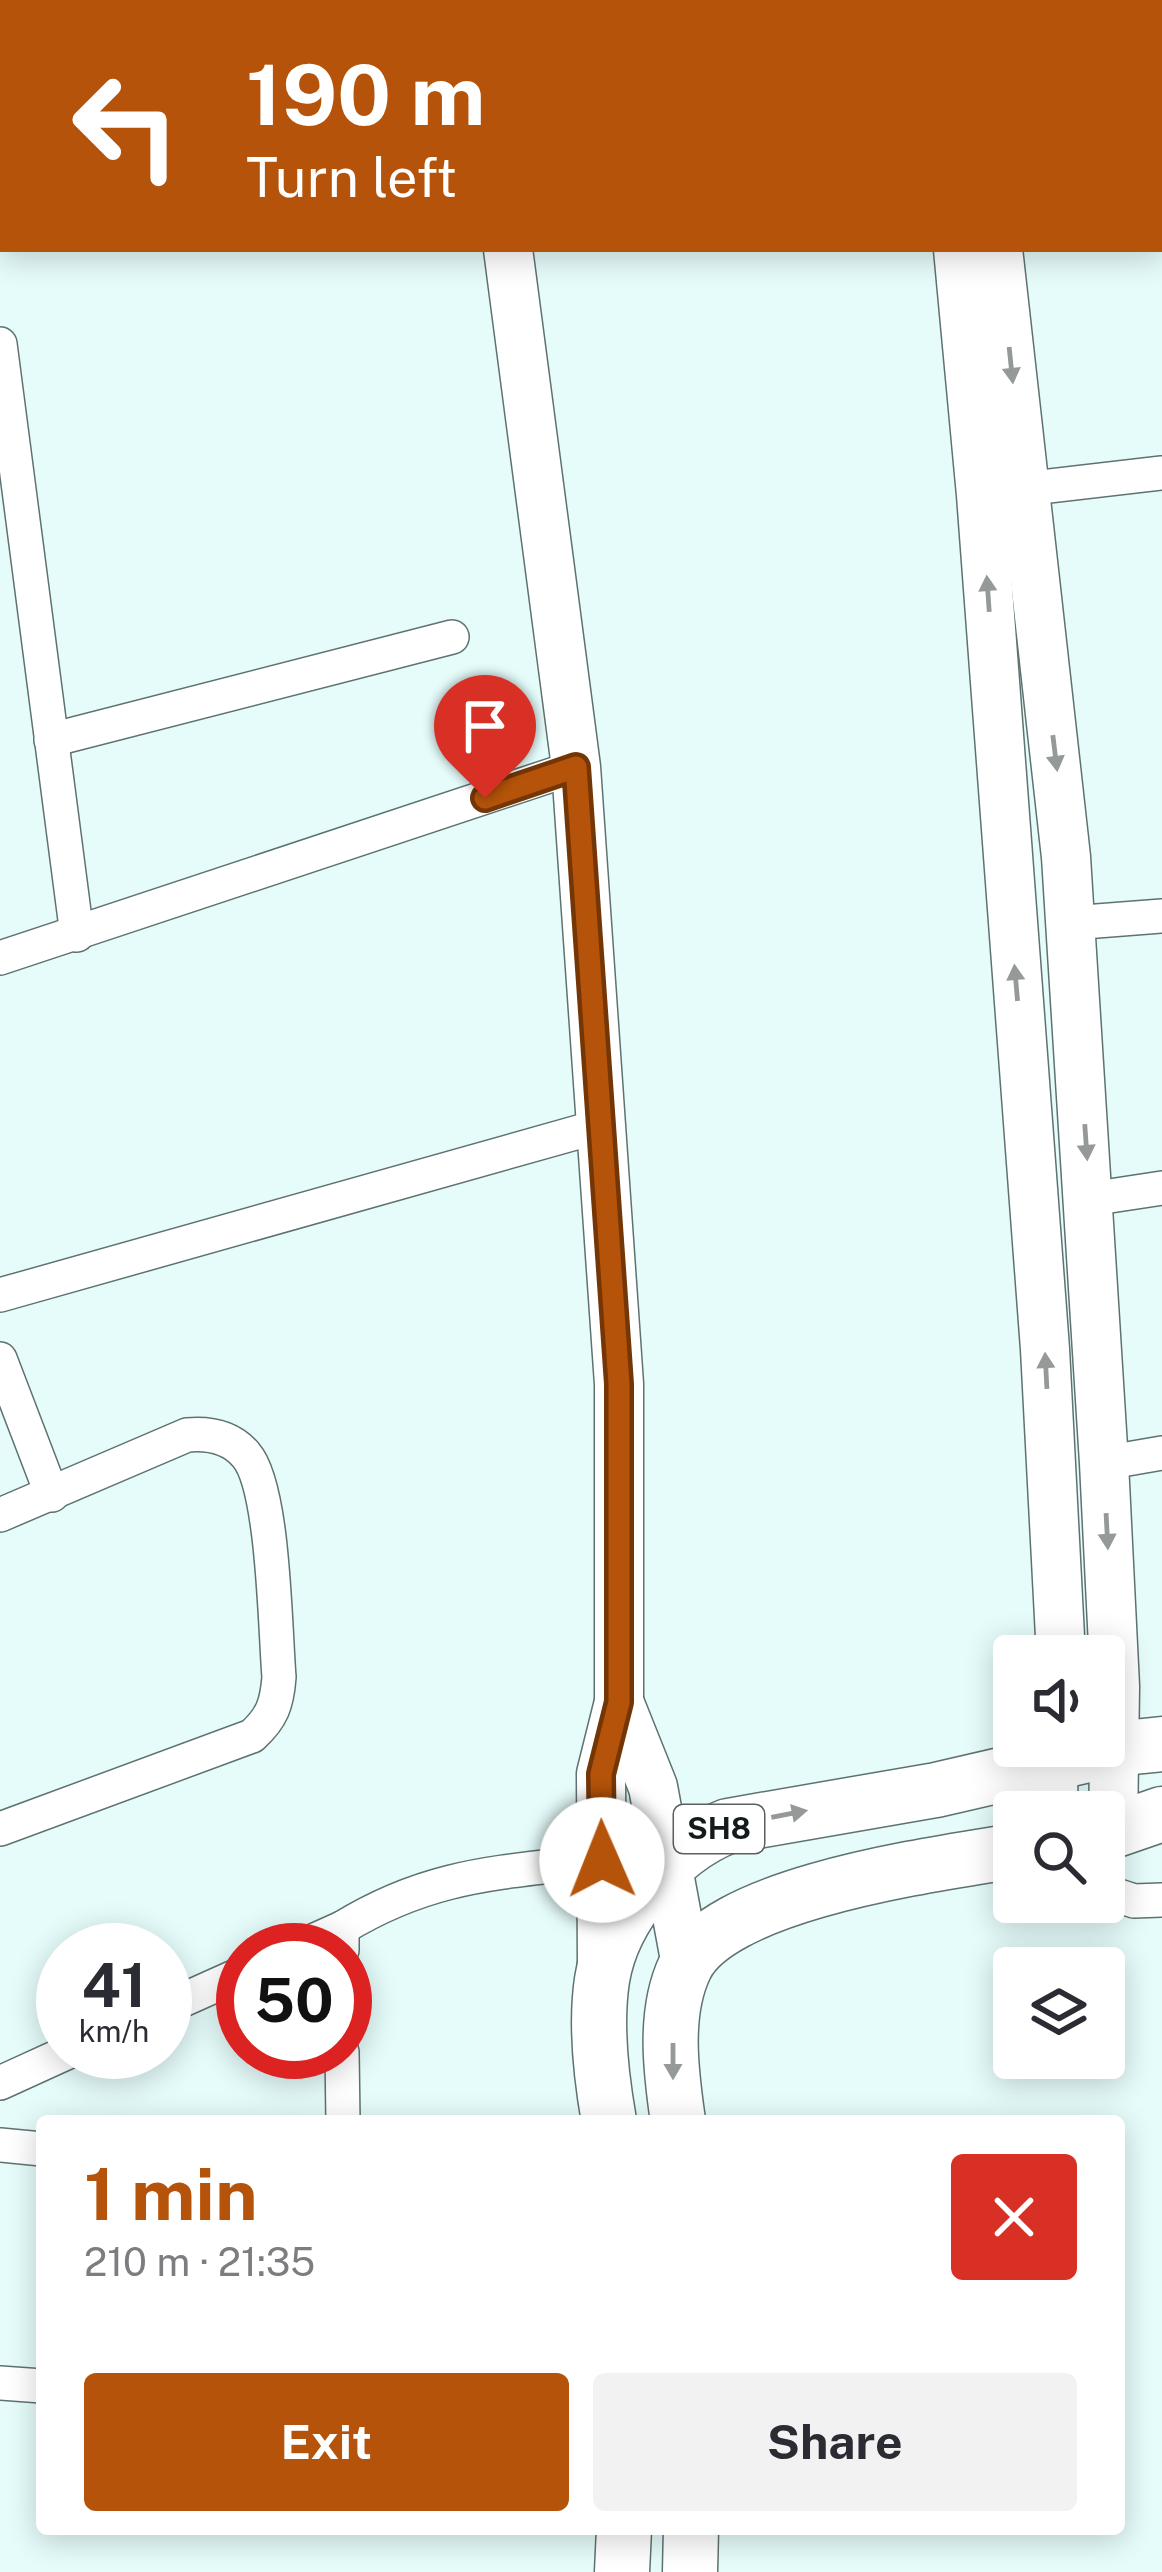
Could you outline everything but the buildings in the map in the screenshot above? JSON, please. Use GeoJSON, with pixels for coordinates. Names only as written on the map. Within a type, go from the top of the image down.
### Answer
{"type":"FeatureCollection","features":[{"type":"Feature","properties":{"kind":"main road"},"geometry":{"type":"LineString","coordinates":[[508,252],[576,767],[619,1384],[619,1702],[601,1774],[602,1978]]}},
{"type":"Feature","properties":{"kind":"main road"},"geometry":{"type":"LineString","coordinates":[[959,252],[1003,492],[1071,923],[1114,1686],[1138,1746],[1125,1813]]}},
{"type":"Feature","properties":{"kind":"main road"},"geometry":{"type":"LineString","coordinates":[[998,252],[1003,492],[1059,1635]]}},
{"type":"Feature","properties":{"kind":"main road"},"geometry":{"type":"LineString","coordinates":[[619,1702],[653,1787],[686,1965],[674,2010],[671,2074],[677,2115]]}},
{"type":"Feature","properties":{"kind":"main road","name":"SH8"},"geometry":{"type":"LineString","coordinates":[[608,2115],[601,2073],[602,1978],[621,1928],[668,1863],[698,1837],[728,1826],[1052,1773],[1138,1746]]}},
{"type":"Feature","properties":{"kind":"main road"},"geometry":{"type":"LineString","coordinates":[[686,1965],[719,1932],[758,1908],[867,1878],[993,1855]]}},
{"type":"Feature","properties":{"kind":"main road"},"geometry":{"type":"LineString","coordinates":[[622,2572],[624,2535]]}},
{"type":"Feature","properties":{"kind":"main road"},"geometry":{"type":"LineString","coordinates":[[690,2572],[691,2535]]}},
{"type":"Feature","properties":{"kind":"street"},"geometry":{"type":"LineString","coordinates":[[0,344],[77,934]]}},
{"type":"Feature","properties":{"kind":"street"},"geometry":{"type":"LineString","coordinates":[[1003,492],[1162,473]]}},
{"type":"Feature","properties":{"kind":"street"},"geometry":{"type":"LineString","coordinates":[[50,740],[452,637]]}},
{"type":"Feature","properties":{"kind":"street"},"geometry":{"type":"LineString","coordinates":[[0,958],[576,767]]}},
{"type":"Feature","properties":{"kind":"street"},"geometry":{"type":"LineString","coordinates":[[1071,923],[1162,916]]}},
{"type":"Feature","properties":{"kind":"street"},"geometry":{"type":"LineString","coordinates":[[0,1294],[600,1126]]}},
{"type":"Feature","properties":{"kind":"street"},"geometry":{"type":"LineString","coordinates":[[1090,1199],[1162,1188]]}},
{"type":"Feature","properties":{"kind":"street"},"geometry":{"type":"LineString","coordinates":[[0,1359],[52,1495]]}},
{"type":"Feature","properties":{"kind":"street"},"geometry":{"type":"LineString","coordinates":[[0,1515],[187,1435],[208,1433],[228,1441],[248,1457],[263,1497],[279,1677],[278,1702],[269,1721],[252,1736],[0,1829]]}},
{"type":"Feature","properties":{"kind":"street"},"geometry":{"type":"LineString","coordinates":[[1104,1462],[1162,1453]]}},
{"type":"Feature","properties":{"kind":"street"},"geometry":{"type":"LineString","coordinates":[[360,1923],[382,1903],[421,1888],[461,1878],[602,1860]]}},
{"type":"Feature","properties":{"kind":"street"},"geometry":{"type":"LineString","coordinates":[[1125,1898],[1162,1900]]}},
{"type":"Feature","properties":{"kind":"street"},"geometry":{"type":"LineString","coordinates":[[0,2083],[36,2067]]}},
{"type":"Feature","properties":{"kind":"street"},"geometry":{"type":"LineString","coordinates":[[342,2079],[343,2115]]}},
{"type":"Feature","properties":{"kind":"street"},"geometry":{"type":"LineString","coordinates":[[0,2145],[36,2148]]}},
{"type":"Feature","properties":{"kind":"street"},"geometry":{"type":"LineString","coordinates":[[0,2383],[36,2386]]}},
{"type":"Feature","properties":{"kind":"route"},"geometry":{"type":"LineString","coordinates":[[485,798],[576,767],[619,1384],[619,1702],[601,1774],[602,1860]]}}]}
